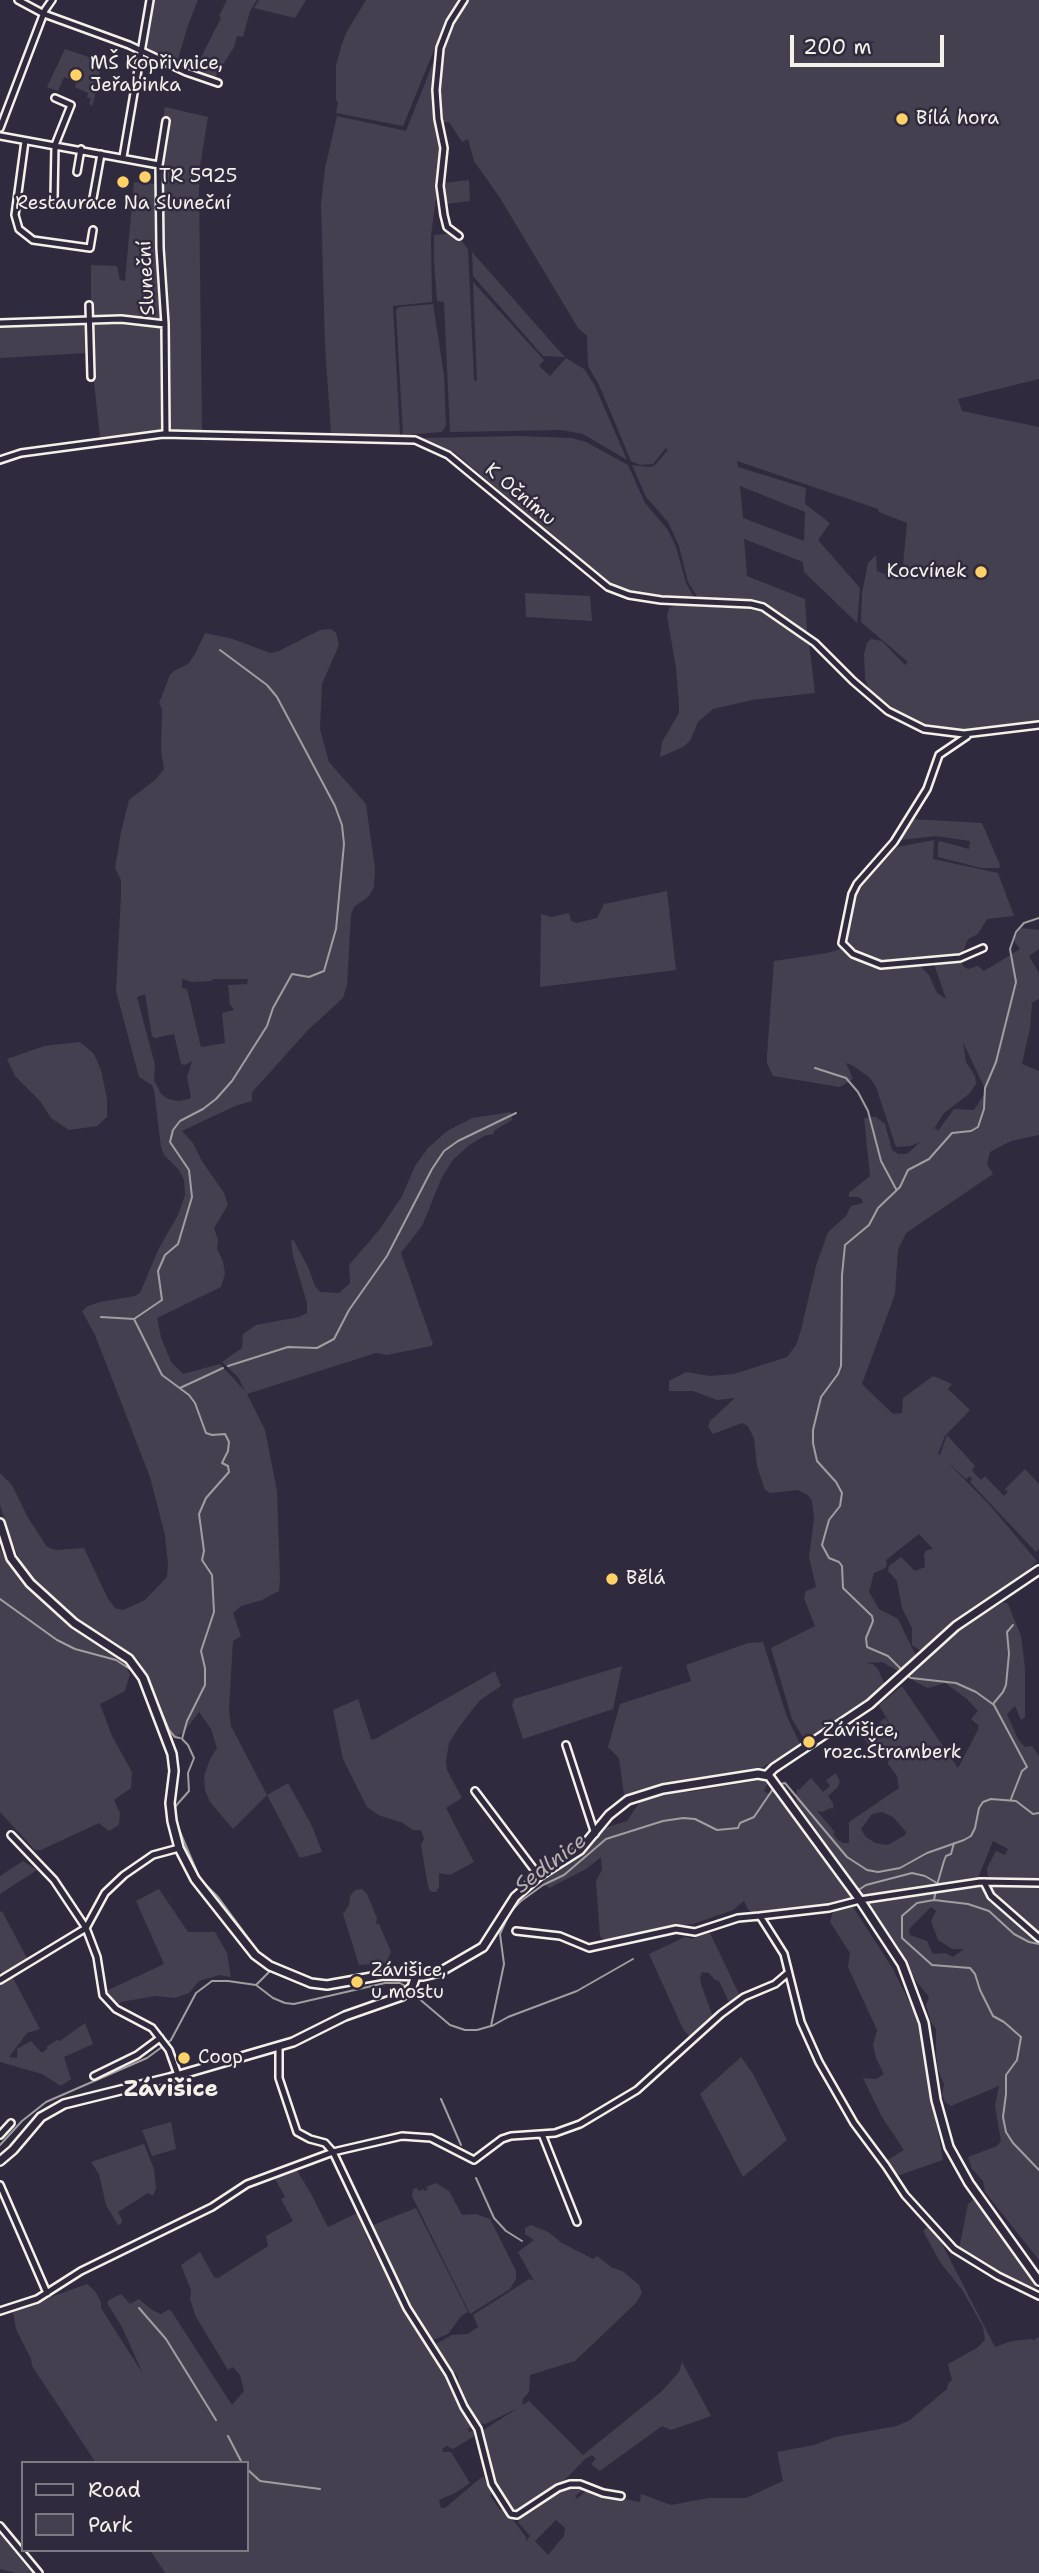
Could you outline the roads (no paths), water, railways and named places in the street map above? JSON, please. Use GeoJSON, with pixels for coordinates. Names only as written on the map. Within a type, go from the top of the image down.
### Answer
{"type":"FeatureCollection","features":[{"type":"Feature","properties":{"kind":"main road"},"geometry":{"type":"LineString","coordinates":[[0,1523],[11,1558],[30,1583],[74,1623],[118,1649],[132,1661],[143,1678],[172,1755],[174,1771],[170,1811],[179,1848],[195,1879],[255,1955],[272,1967],[319,1985],[383,1975],[415,1980],[440,1972],[480,1949],[489,1939],[511,1901],[539,1876],[575,1854],[616,1808],[641,1795],[767,1775],[860,1900],[899,1958],[916,1996],[926,2030],[939,2113],[955,2159],[972,2189],[1039,2281]]}},
{"type":"Feature","properties":{"kind":"main road"},"geometry":{"type":"LineString","coordinates":[[767,1775],[870,1704],[962,1622],[1039,1570]]}},
{"type":"Feature","properties":{"kind":"main road"},"geometry":{"type":"LineString","coordinates":[[0,2161],[41,2117],[64,2104],[279,2046],[345,2016],[406,1993],[415,1980]]}},
{"type":"Feature","properties":{"kind":"street"},"geometry":{"type":"LineString","coordinates":[[18,0],[44,13],[140,49],[186,72],[218,83]]}},
{"type":"Feature","properties":{"kind":"street"},"geometry":{"type":"LineString","coordinates":[[0,128],[44,13],[52,0]]}},
{"type":"Feature","properties":{"kind":"street"},"geometry":{"type":"LineString","coordinates":[[123,157],[150,0]]}},
{"type":"Feature","properties":{"kind":"street"},"geometry":{"type":"LineString","coordinates":[[459,236],[447,226],[443,215],[440,186],[444,148],[436,90],[440,48],[450,22],[464,0]]}},
{"type":"Feature","properties":{"kind":"street"},"geometry":{"type":"LineString","coordinates":[[54,199],[55,145],[71,105],[55,98]]}},
{"type":"Feature","properties":{"kind":"street","name":"Sluneční"},"geometry":{"type":"LineString","coordinates":[[166,121],[159,165],[166,434]]}},
{"type":"Feature","properties":{"kind":"street"},"geometry":{"type":"LineString","coordinates":[[0,136],[159,165]]}},
{"type":"Feature","properties":{"kind":"street"},"geometry":{"type":"LineString","coordinates":[[24,141],[15,215],[19,229],[33,240],[90,248],[93,230]]}},
{"type":"Feature","properties":{"kind":"street"},"geometry":{"type":"LineString","coordinates":[[77,172],[80,149]]}},
{"type":"Feature","properties":{"kind":"street"},"geometry":{"type":"LineString","coordinates":[[93,198],[101,154]]}},
{"type":"Feature","properties":{"kind":"street"},"geometry":{"type":"LineString","coordinates":[[89,305],[92,377]]}},
{"type":"Feature","properties":{"kind":"street"},"geometry":{"type":"LineString","coordinates":[[0,323],[121,319],[165,324]]}},
{"type":"Feature","properties":{"kind":"street","name":"K Očnímu"},"geometry":{"type":"LineString","coordinates":[[0,460],[21,453],[166,434],[412,439],[448,455],[608,587],[629,595],[653,599],[751,604],[763,607],[815,643],[853,681],[897,716],[931,732],[970,734],[1039,725]]}},
{"type":"Feature","properties":{"kind":"street","name":"K Očnímu"},"geometry":{"type":"LineString","coordinates":[[970,734],[939,755],[927,789],[894,842],[857,884],[852,894],[842,943],[852,954],[881,965],[960,958],[983,948]]}},
{"type":"Feature","properties":{"kind":"street"},"geometry":{"type":"LineString","coordinates":[[566,1745],[595,1834]]}},
{"type":"Feature","properties":{"kind":"street"},"geometry":{"type":"LineString","coordinates":[[475,1791],[539,1876]]}},
{"type":"Feature","properties":{"kind":"street"},"geometry":{"type":"LineString","coordinates":[[11,1835],[54,1880],[86,1928],[97,1957],[103,1995],[116,2009],[144,2022],[161,2039],[169,2050],[178,2075]]}},
{"type":"Feature","properties":{"kind":"street"},"geometry":{"type":"LineString","coordinates":[[0,1980],[86,1928],[105,1893],[116,1881],[153,1856],[179,1848]]}},
{"type":"Feature","properties":{"kind":"street"},"geometry":{"type":"LineString","coordinates":[[984,1882],[991,1896],[1039,1938]]}},
{"type":"Feature","properties":{"kind":"street"},"geometry":{"type":"LineString","coordinates":[[516,1931],[560,1936],[589,1948],[676,1929],[695,1932],[738,1918],[829,1908],[860,1900],[984,1882],[1039,1883]]}},
{"type":"Feature","properties":{"kind":"street"},"geometry":{"type":"LineString","coordinates":[[760,1916],[784,1954],[800,2022],[819,2062],[854,2123],[905,2195],[954,2249],[998,2276],[1039,2296]]}},
{"type":"Feature","properties":{"kind":"street"},"geometry":{"type":"LineString","coordinates":[[0,2311],[30,2303],[81,2270],[212,2207],[247,2184],[333,2152],[402,2136],[431,2138],[474,2160],[502,2139],[523,2134],[555,2133],[580,2124],[637,2090],[721,2014],[744,1997],[775,1984],[788,1973]]}},
{"type":"Feature","properties":{"kind":"street"},"geometry":{"type":"LineString","coordinates":[[94,2076],[137,2055],[161,2039]]}},
{"type":"Feature","properties":{"kind":"street"},"geometry":{"type":"LineString","coordinates":[[279,2046],[279,2078],[297,2132],[301,2136],[325,2143],[333,2152],[407,2308],[445,2368],[478,2429],[492,2484],[511,2514],[517,2515],[558,2488],[570,2484],[580,2484],[603,2493],[621,2496]]}},
{"type":"Feature","properties":{"kind":"street"},"geometry":{"type":"LineString","coordinates":[[0,2136],[11,2123]]}},
{"type":"Feature","properties":{"kind":"street"},"geometry":{"type":"LineString","coordinates":[[542,2134],[577,2221]]}},
{"type":"Feature","properties":{"kind":"street"},"geometry":{"type":"LineString","coordinates":[[0,2185],[47,2293]]}},
{"type":"Feature","properties":{"kind":"street"},"geometry":{"type":"LineString","coordinates":[[0,2526],[21,2551]]}},
{"type":"Feature","properties":{"kind":"street"},"geometry":{"type":"LineString","coordinates":[[22,2552],[39,2573]]}},
{"type":"Feature","properties":{"kind":"waterway"},"geometry":{"type":"LineString","coordinates":[[220,650],[267,685],[277,697],[335,806],[342,825],[344,844],[336,929],[324,971],[309,977],[292,974],[273,1008],[267,1026],[232,1081],[216,1099],[180,1121],[173,1130],[170,1142],[189,1170],[192,1197],[178,1244],[165,1255],[158,1271],[162,1300],[134,1319],[162,1375],[189,1395],[195,1403],[206,1433],[225,1434],[229,1442],[222,1463],[228,1466],[229,1472],[206,1498],[199,1514],[204,1551],[202,1560],[212,1575],[214,1612],[201,1651],[205,1685],[187,1721],[182,1739],[194,1758],[188,1773],[189,1791],[174,1808],[178,1827],[200,1879],[218,1897],[260,1954],[274,1964]]}},
{"type":"Feature","properties":{"kind":"waterway"},"geometry":{"type":"LineString","coordinates":[[903,1671],[888,1656],[867,1647],[866,1638],[873,1621],[872,1616],[843,1588],[842,1566],[829,1558],[822,1545],[829,1520],[840,1506],[842,1493],[817,1461],[813,1430],[821,1397],[841,1366],[845,1245],[869,1225],[878,1208],[900,1187],[908,1170],[929,1159],[952,1133],[971,1131],[978,1127],[984,1109],[985,1088],[996,1062],[1016,982],[1010,949],[1016,932],[1024,923],[1039,918]]}},
{"type":"Feature","properties":{"kind":"waterway"},"geometry":{"type":"LineString","coordinates":[[815,1068],[846,1078],[858,1092],[868,1111],[881,1161],[896,1189]]}},
{"type":"Feature","properties":{"kind":"waterway"},"geometry":{"type":"LineString","coordinates":[[228,1366],[288,1347],[317,1348],[334,1339],[349,1310],[387,1256],[444,1151],[458,1141],[516,1113]]}},
{"type":"Feature","properties":{"kind":"waterway"},"geometry":{"type":"LineString","coordinates":[[101,1317],[134,1319]]}},
{"type":"Feature","properties":{"kind":"waterway"},"geometry":{"type":"LineString","coordinates":[[180,1388],[223,1368]]}},
{"type":"Feature","properties":{"kind":"waterway"},"geometry":{"type":"LineString","coordinates":[[0,1599],[57,1640],[75,1649],[116,1660],[136,1673]]}},
{"type":"Feature","properties":{"kind":"waterway"},"geometry":{"type":"LineString","coordinates":[[993,1704],[1006,1685],[1009,1654],[1007,1632],[1013,1625]]}},
{"type":"Feature","properties":{"kind":"waterway"},"geometry":{"type":"LineString","coordinates":[[907,1675],[911,1678],[956,1683],[976,1692],[994,1705],[1027,1767],[1022,1771],[1011,1799]]}},
{"type":"Feature","properties":{"kind":"waterway"},"geometry":{"type":"LineString","coordinates":[[147,1678],[169,1730],[175,1737],[180,1738]]}},
{"type":"Feature","properties":{"kind":"waterway","name":"Sedlnice"},"geometry":{"type":"LineString","coordinates":[[777,1785],[785,1783],[847,1857],[867,1870],[878,1872],[900,1868],[927,1853],[971,1836],[979,1808],[983,1802],[991,1799],[1016,1801],[1033,1814],[1039,1813]]}},
{"type":"Feature","properties":{"kind":"waterway","name":"Sedlnice"},"geometry":{"type":"LineString","coordinates":[[410,1991],[450,2025],[465,2030],[491,2026],[504,1964],[500,1934],[510,1912],[521,1901],[543,1885],[564,1875],[606,1839],[663,1821],[683,1818],[695,1819],[717,1830],[738,1828],[740,1823],[754,1817],[773,1789]]}},
{"type":"Feature","properties":{"kind":"waterway"},"geometry":{"type":"LineString","coordinates":[[937,1885],[946,1856],[951,1854],[954,1843]]}},
{"type":"Feature","properties":{"kind":"waterway"},"geometry":{"type":"LineString","coordinates":[[857,1891],[866,1885],[912,1873],[937,1883]]}},
{"type":"Feature","properties":{"kind":"waterway"},"geometry":{"type":"LineString","coordinates":[[936,1890],[934,1900],[917,1903],[902,1916],[902,1938],[932,1965],[970,1968],[993,2016],[1021,2037],[1017,2060],[1006,2075],[1003,2117],[1006,2132],[1013,2143],[1039,2170]]}},
{"type":"Feature","properties":{"kind":"waterway"},"geometry":{"type":"LineString","coordinates":[[934,1900],[968,1904],[989,1911],[1014,1934],[1039,1944]]}},
{"type":"Feature","properties":{"kind":"waterway"},"geometry":{"type":"LineString","coordinates":[[492,2026],[508,2017],[577,1991],[633,1959]]}},
{"type":"Feature","properties":{"kind":"waterway"},"geometry":{"type":"LineString","coordinates":[[256,1985],[272,1969]]}},
{"type":"Feature","properties":{"kind":"waterway","name":"Sedlnice"},"geometry":{"type":"LineString","coordinates":[[0,2145],[22,2121],[46,2102],[147,2058],[162,2047],[171,2040],[196,1993],[212,1981],[256,1985],[273,1998],[294,2004],[385,1983],[400,1983],[407,1987]]}},
{"type":"Feature","properties":{"kind":"waterway"},"geometry":{"type":"LineString","coordinates":[[441,2099],[461,2145]]}},
{"type":"Feature","properties":{"kind":"waterway"},"geometry":{"type":"LineString","coordinates":[[476,2178],[494,2218],[506,2231],[522,2241]]}},
{"type":"Feature","properties":{"kind":"waterway"},"geometry":{"type":"LineString","coordinates":[[139,2308],[166,2339],[216,2420]]}},
{"type":"Feature","properties":{"kind":"waterway"},"geometry":{"type":"LineString","coordinates":[[228,2436],[241,2461]]}},
{"type":"Feature","properties":{"kind":"waterway"},"geometry":{"type":"LineString","coordinates":[[248,2470],[260,2481],[320,2489]]}},
{"type":"Feature","properties":{"kind":"place","name":"MŠ Kopřivnice, Jeřabinka"},"geometry":{"type":"Point","coordinates":[76,75]}},
{"type":"Feature","properties":{"kind":"place","name":"Bílá hora"},"geometry":{"type":"Point","coordinates":[902,119]}},
{"type":"Feature","properties":{"kind":"place","name":"TR 5925"},"geometry":{"type":"Point","coordinates":[145,177]}},
{"type":"Feature","properties":{"kind":"place","name":"Restaurace Na Sluneční"},"geometry":{"type":"Point","coordinates":[123,182]}},
{"type":"Feature","properties":{"kind":"place","name":"Kocvínek"},"geometry":{"type":"Point","coordinates":[981,572]}},
{"type":"Feature","properties":{"kind":"place","name":"Bělá"},"geometry":{"type":"Point","coordinates":[612,1579]}},
{"type":"Feature","properties":{"kind":"place","name":"Závišice, rozc.Štramberk"},"geometry":{"type":"Point","coordinates":[809,1742]}},
{"type":"Feature","properties":{"kind":"place","name":"Závišice, u mostu"},"geometry":{"type":"Point","coordinates":[357,1982]}},
{"type":"Feature","properties":{"kind":"place","name":"Coop"},"geometry":{"type":"Point","coordinates":[184,2058]}},
{"type":"Feature","properties":{"kind":"district","name":"Závišice"},"geometry":{"type":"Point","coordinates":[171,2090]}}]}
